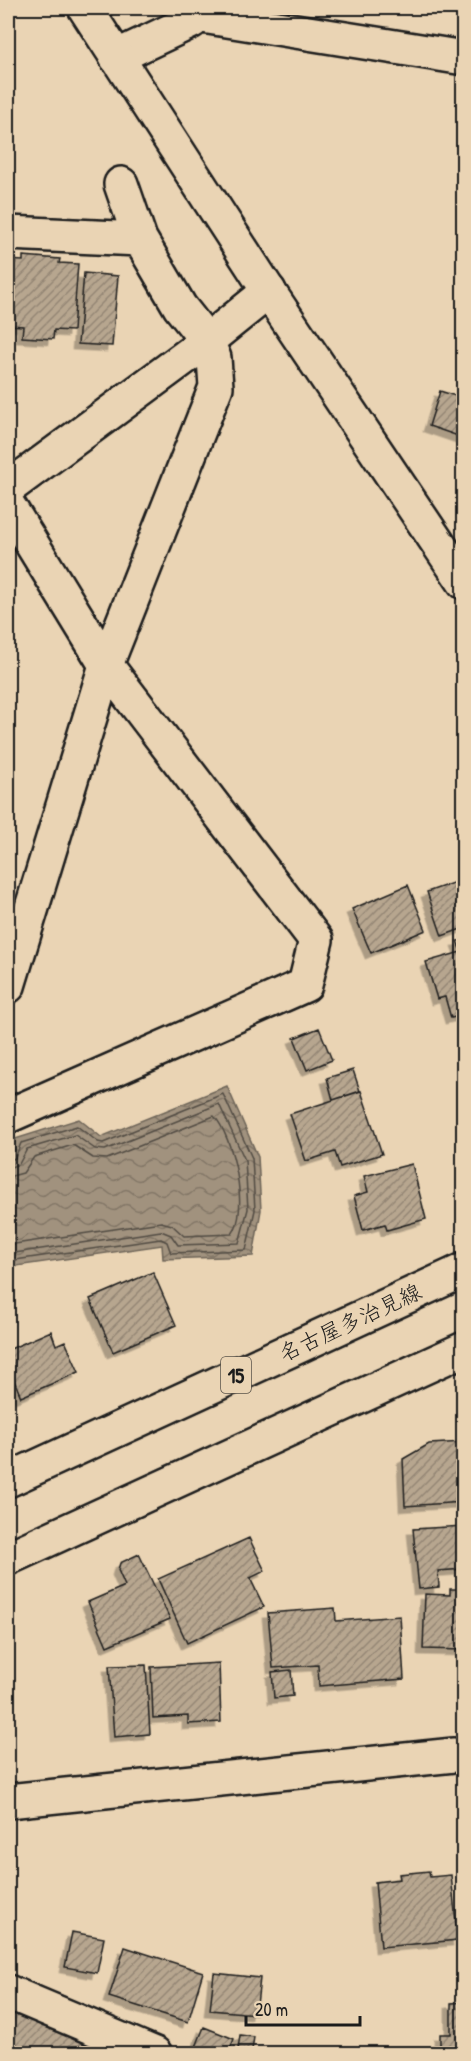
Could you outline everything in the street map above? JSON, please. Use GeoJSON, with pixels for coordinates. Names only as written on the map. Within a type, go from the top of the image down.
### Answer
{"type":"FeatureCollection","features":[{"type":"Feature","properties":{"kind":"street"},"geometry":{"type":"LineString","coordinates":[[85,8],[269,291],[464,582]]}},
{"type":"Feature","properties":{"kind":"street"},"geometry":{"type":"LineString","coordinates":[[116,57],[192,21],[202,11],[464,58]]}},
{"type":"Feature","properties":{"kind":"street"},"geometry":{"type":"LineString","coordinates":[[8,986],[17,911],[106,665],[216,387],[214,358],[207,341],[180,307],[140,239],[121,184]]}},
{"type":"Feature","properties":{"kind":"street"},"geometry":{"type":"LineString","coordinates":[[8,233],[140,239]]}},
{"type":"Feature","properties":{"kind":"street"},"geometry":{"type":"LineString","coordinates":[[8,488],[207,341],[269,291]]}},
{"type":"Feature","properties":{"kind":"street"},"geometry":{"type":"LineString","coordinates":[[8,506],[106,665],[316,940],[305,985],[8,1116]]}},
{"type":"Feature","properties":{"kind":"street","name":"名古屋多治見線"},"geometry":{"type":"LineString","coordinates":[[8,1480],[464,1270]]}},
{"type":"Feature","properties":{"kind":"street"},"geometry":{"type":"LineString","coordinates":[[8,1558],[464,1349]]}},
{"type":"Feature","properties":{"kind":"street"},"geometry":{"type":"LineString","coordinates":[[8,1800],[454,1755]]}},
{"type":"Feature","properties":{"kind":"street"},"geometry":{"type":"LineString","coordinates":[[8,1992],[155,2054]]}},
{"type":"Feature","properties":{"kind":"water"},"geometry":{"type":"Polygon","coordinates":[[[227,1086],[258,1157],[261,1210],[253,1256],[163,1259],[162,1245],[10,1267],[8,1163],[15,1139],[79,1119],[101,1137],[227,1086]]]}},
{"type":"Feature","properties":{"kind":"building"},"geometry":{"type":"Polygon","coordinates":[[[23,256],[60,259],[59,263],[78,264],[73,331],[54,330],[53,339],[22,337],[23,326],[8,325],[8,260],[23,261],[23,256]]]}},
{"type":"Feature","properties":{"kind":"building"},"geometry":{"type":"Polygon","coordinates":[[[84,273],[118,276],[112,346],[78,344],[84,273]]]}},
{"type":"Feature","properties":{"kind":"building"},"geometry":{"type":"Polygon","coordinates":[[[440,391],[462,398],[464,391],[464,438],[429,426],[440,391]]]}},
{"type":"Feature","properties":{"kind":"building"},"geometry":{"type":"Polygon","coordinates":[[[464,879],[464,928],[442,936],[427,892],[464,879]]]}},
{"type":"Feature","properties":{"kind":"building"},"geometry":{"type":"Polygon","coordinates":[[[408,885],[426,930],[371,953],[352,909],[408,885]]]}},
{"type":"Feature","properties":{"kind":"building"},"geometry":{"type":"Polygon","coordinates":[[[464,940],[464,1015],[451,1018],[445,997],[437,999],[426,962],[461,952],[457,941],[464,940]]]}},
{"type":"Feature","properties":{"kind":"building"},"geometry":{"type":"Polygon","coordinates":[[[319,1028],[332,1060],[307,1070],[294,1038],[319,1028]]]}},
{"type":"Feature","properties":{"kind":"building"},"geometry":{"type":"Polygon","coordinates":[[[353,1070],[360,1091],[333,1100],[327,1078],[353,1070]]]}},
{"type":"Feature","properties":{"kind":"building"},"geometry":{"type":"Polygon","coordinates":[[[361,1091],[382,1154],[340,1167],[335,1152],[306,1161],[290,1114],[361,1091]]]}},
{"type":"Feature","properties":{"kind":"building"},"geometry":{"type":"Polygon","coordinates":[[[412,1164],[426,1219],[387,1230],[385,1224],[363,1230],[354,1196],[368,1192],[364,1176],[412,1164]]]}},
{"type":"Feature","properties":{"kind":"building"},"geometry":{"type":"Polygon","coordinates":[[[153,1272],[176,1325],[113,1352],[90,1299],[153,1272]]]}},
{"type":"Feature","properties":{"kind":"building"},"geometry":{"type":"Polygon","coordinates":[[[51,1331],[56,1345],[65,1341],[79,1372],[21,1397],[8,1366],[11,1365],[8,1350],[51,1331]]]}},
{"type":"Feature","properties":{"kind":"building"},"geometry":{"type":"Polygon","coordinates":[[[464,1442],[464,1502],[405,1506],[403,1459],[429,1444],[464,1442]]]}},
{"type":"Feature","properties":{"kind":"building"},"geometry":{"type":"Polygon","coordinates":[[[464,1526],[464,1569],[438,1571],[439,1587],[419,1589],[413,1529],[464,1526]]]}},
{"type":"Feature","properties":{"kind":"building"},"geometry":{"type":"Polygon","coordinates":[[[249,1538],[265,1571],[250,1578],[264,1607],[187,1643],[158,1579],[249,1538]]]}},
{"type":"Feature","properties":{"kind":"building"},"geometry":{"type":"Polygon","coordinates":[[[139,1554],[170,1619],[107,1646],[88,1602],[125,1586],[118,1570],[120,1563],[139,1554]]]}},
{"type":"Feature","properties":{"kind":"building"},"geometry":{"type":"Polygon","coordinates":[[[450,1589],[464,1589],[464,1650],[423,1649],[425,1594],[450,1595],[450,1589]]]}},
{"type":"Feature","properties":{"kind":"building"},"geometry":{"type":"Polygon","coordinates":[[[335,1608],[336,1621],[400,1616],[404,1679],[319,1686],[318,1665],[273,1668],[268,1613],[335,1608]]]}},
{"type":"Feature","properties":{"kind":"building"},"geometry":{"type":"Polygon","coordinates":[[[219,1663],[221,1722],[188,1724],[188,1716],[153,1718],[151,1667],[219,1663]]]}},
{"type":"Feature","properties":{"kind":"building"},"geometry":{"type":"Polygon","coordinates":[[[146,1665],[150,1734],[114,1737],[109,1666],[146,1665]]]}},
{"type":"Feature","properties":{"kind":"building"},"geometry":{"type":"Polygon","coordinates":[[[291,1670],[293,1696],[274,1698],[272,1672],[291,1670]]]}},
{"type":"Feature","properties":{"kind":"building"},"geometry":{"type":"Polygon","coordinates":[[[429,1871],[430,1877],[451,1875],[458,1940],[381,1947],[375,1882],[400,1879],[399,1874],[429,1871]]]}},
{"type":"Feature","properties":{"kind":"building"},"geometry":{"type":"Polygon","coordinates":[[[72,1932],[104,1938],[97,1973],[65,1967],[72,1932]]]}},
{"type":"Feature","properties":{"kind":"building"},"geometry":{"type":"Polygon","coordinates":[[[125,1947],[203,1972],[188,2022],[109,1997],[125,1947]]]}},
{"type":"Feature","properties":{"kind":"building"},"geometry":{"type":"Polygon","coordinates":[[[214,1973],[260,1978],[256,2014],[210,2010],[214,1973]]]}},
{"type":"Feature","properties":{"kind":"building"},"geometry":{"type":"Polygon","coordinates":[[[464,2002],[464,2054],[440,2054],[440,2034],[451,2034],[451,2003],[464,2002]]]}},
{"type":"Feature","properties":{"kind":"building"},"geometry":{"type":"Polygon","coordinates":[[[8,2011],[112,2054],[8,2054],[8,2011]]]}},
{"type":"Feature","properties":{"kind":"building"},"geometry":{"type":"Polygon","coordinates":[[[204,2027],[234,2039],[228,2054],[194,2052],[204,2027]]]}},
{"type":"Feature","properties":{"kind":"building"},"geometry":{"type":"Polygon","coordinates":[[[240,2035],[254,2037],[252,2050],[238,2049],[240,2035]]]}}]}
